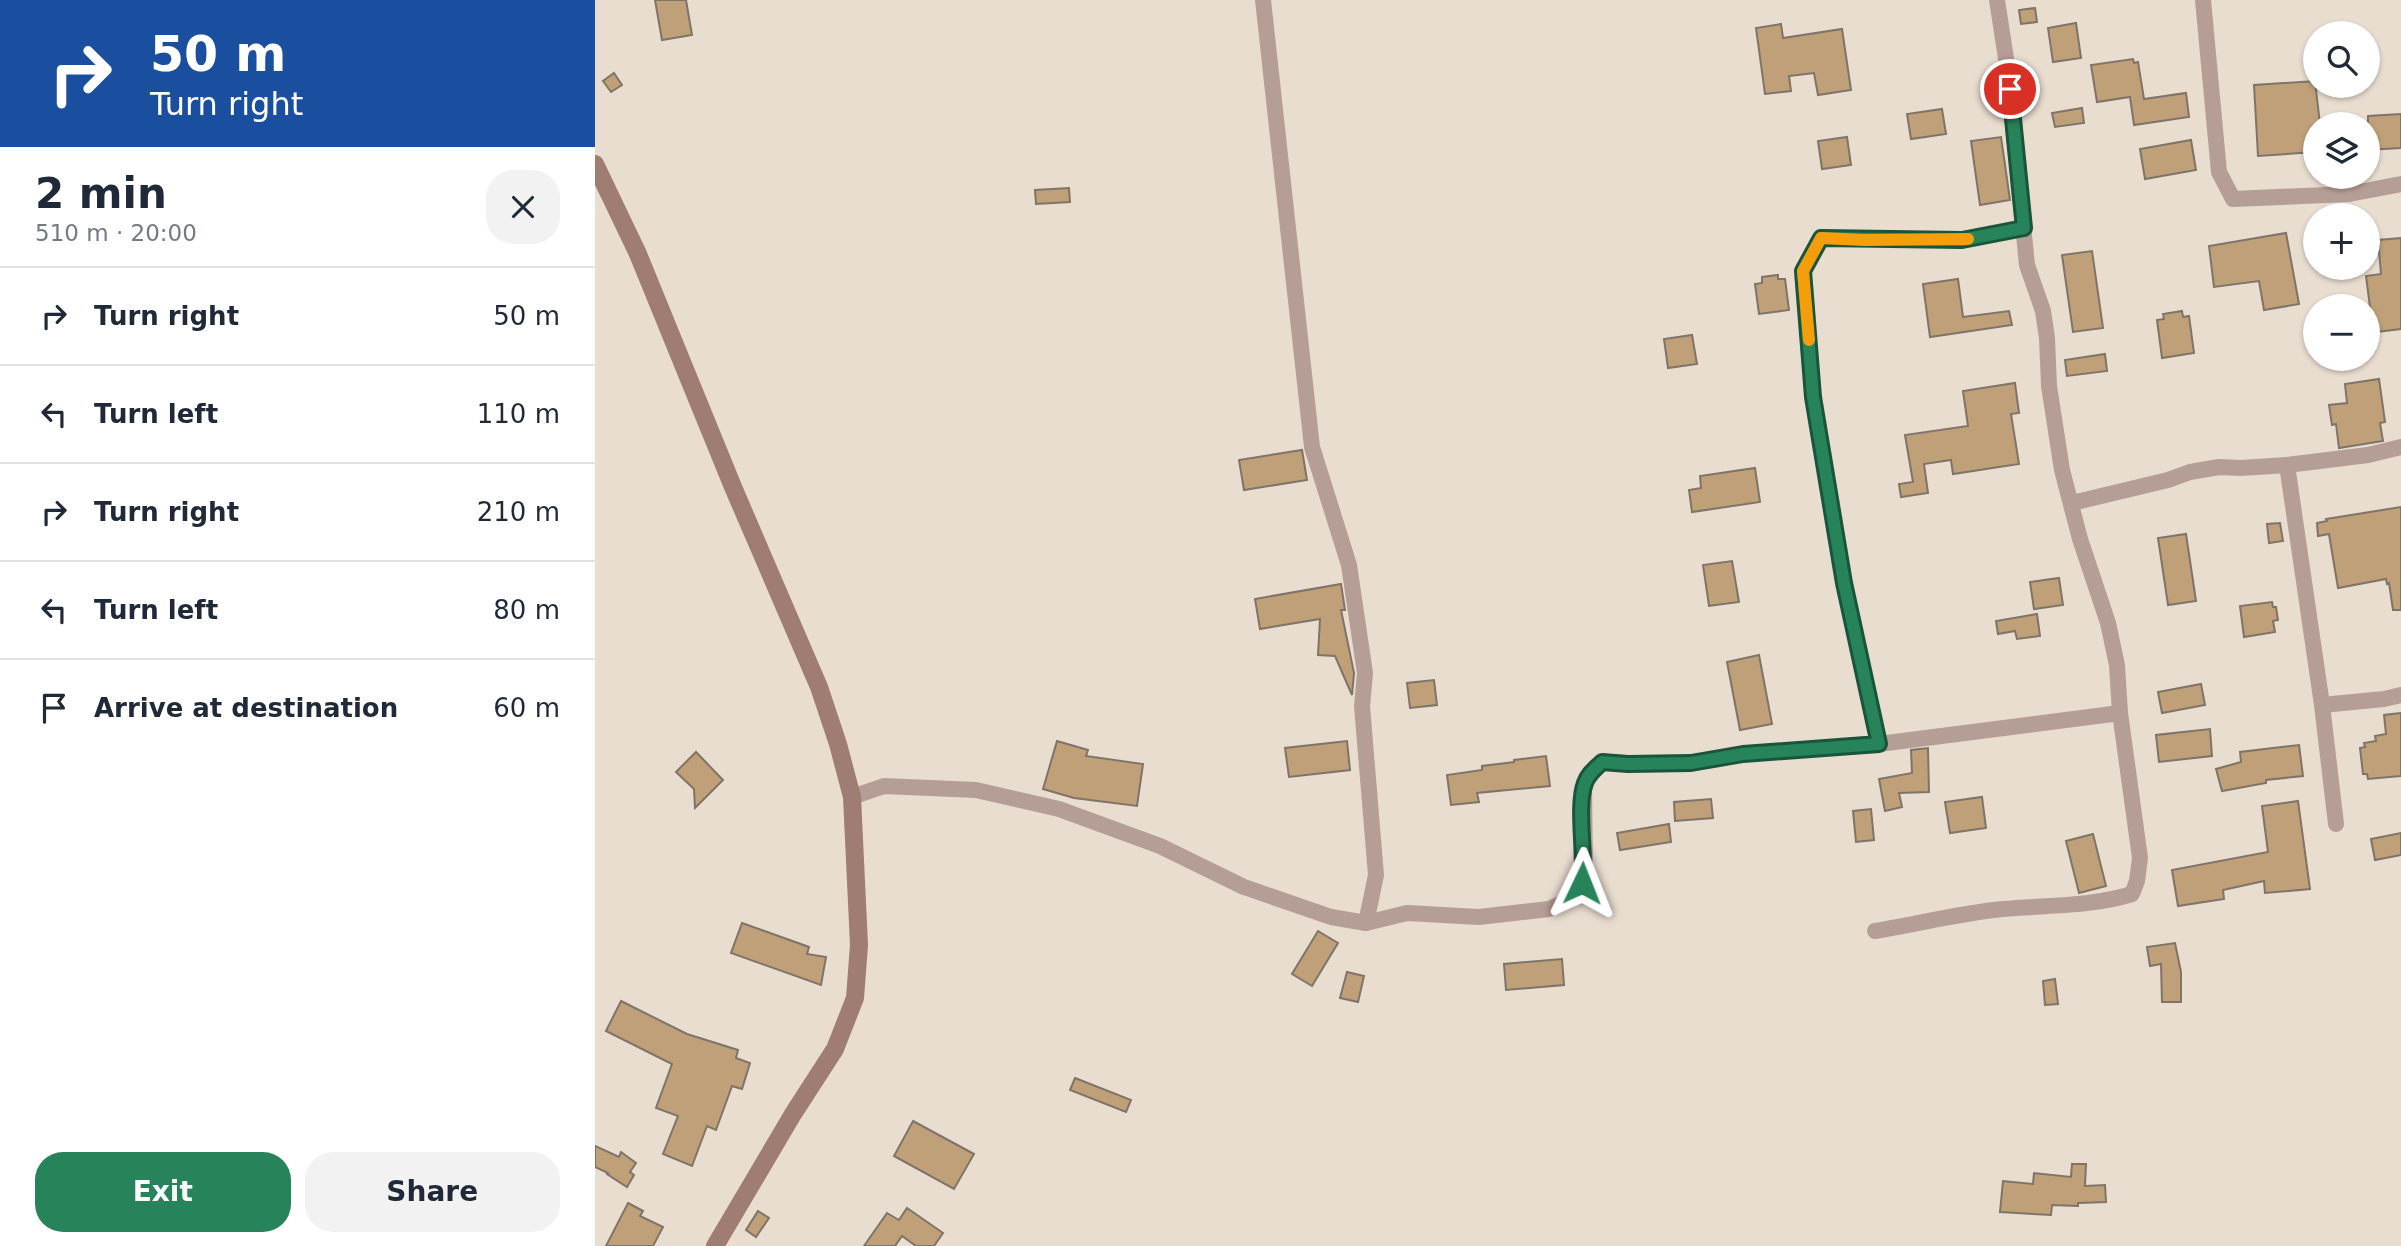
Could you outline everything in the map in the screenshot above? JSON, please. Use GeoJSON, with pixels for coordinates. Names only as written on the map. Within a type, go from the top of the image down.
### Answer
{"type":"FeatureCollection","features":[{"type":"Feature","properties":{"kind":"street"},"geometry":{"type":"LineString","coordinates":[[1263,0],[1312,447],[1349,565],[1365,673],[1362,706],[1377,875],[1366,923]]}},
{"type":"Feature","properties":{"kind":"street"},"geometry":{"type":"LineString","coordinates":[[1875,931],[2001,909],[2083,905],[2132,894],[2137,881],[2140,858],[2120,713],[2117,665],[2108,623],[2080,539],[2062,470],[2049,386],[2043,311],[2028,265],[2007,65],[1997,0]]}},
{"type":"Feature","properties":{"kind":"street"},"geometry":{"type":"LineString","coordinates":[[2203,0],[2219,172],[2233,199],[2349,194],[2401,184]]}},
{"type":"Feature","properties":{"kind":"street"},"geometry":{"type":"LineString","coordinates":[[595,164],[638,254],[738,500],[819,687],[852,797],[859,945],[855,998],[835,1049],[715,1246]]}},
{"type":"Feature","properties":{"kind":"street"},"geometry":{"type":"LineString","coordinates":[[1879,744],[1844,583],[1813,397],[1803,271],[1821,238],[1962,240],[2024,228]]}},
{"type":"Feature","properties":{"kind":"street"},"geometry":{"type":"LineString","coordinates":[[2072,503],[2219,467],[2287,465],[2368,455],[2401,447]]}},
{"type":"Feature","properties":{"kind":"street"},"geometry":{"type":"LineString","coordinates":[[2287,465],[2322,705],[2336,824]]}},
{"type":"Feature","properties":{"kind":"street"},"geometry":{"type":"LineString","coordinates":[[2322,705],[2401,695]]}},
{"type":"Feature","properties":{"kind":"street"},"geometry":{"type":"LineString","coordinates":[[852,797],[884,786],[976,790],[1059,809],[1160,846],[1244,887],[1331,917],[1366,923],[1408,913],[1479,918],[1549,909],[1569,900],[1582,883],[1584,786],[1591,773],[1602,762],[1691,763],[1743,754],[1879,744],[2120,713]]}},
{"type":"Feature","properties":{"kind":"building"},"geometry":{"type":"Polygon","coordinates":[[[655,0],[686,0],[692,35],[662,40],[655,0]]]}},
{"type":"Feature","properties":{"kind":"building"},"geometry":{"type":"Polygon","coordinates":[[[2035,8],[2037,22],[2021,24],[2019,10],[2035,8]]]}},
{"type":"Feature","properties":{"kind":"building"},"geometry":{"type":"Polygon","coordinates":[[[2076,23],[2081,58],[2053,62],[2048,28],[2076,23]]]}},
{"type":"Feature","properties":{"kind":"building"},"geometry":{"type":"Polygon","coordinates":[[[1781,24],[1783,38],[1842,29],[1851,90],[1818,95],[1814,73],[1789,76],[1791,91],[1765,94],[1756,28],[1781,24]]]}},
{"type":"Feature","properties":{"kind":"building"},"geometry":{"type":"Polygon","coordinates":[[[2133,59],[2134,63],[2138,62],[2144,99],[2186,93],[2189,117],[2134,125],[2130,97],[2097,102],[2091,65],[2133,59]]]}},
{"type":"Feature","properties":{"kind":"building"},"geometry":{"type":"Polygon","coordinates":[[[614,73],[622,85],[611,92],[603,81],[614,73]]]}},
{"type":"Feature","properties":{"kind":"building"},"geometry":{"type":"Polygon","coordinates":[[[2303,82],[2303,98],[2317,98],[2319,112],[2303,112],[2303,153],[2258,156],[2254,85],[2303,82]]]}},
{"type":"Feature","properties":{"kind":"building"},"geometry":{"type":"Polygon","coordinates":[[[2082,108],[2084,123],[2055,127],[2052,113],[2082,108]]]}},
{"type":"Feature","properties":{"kind":"building"},"geometry":{"type":"Polygon","coordinates":[[[1942,109],[1946,134],[1911,139],[1907,114],[1942,109]]]}},
{"type":"Feature","properties":{"kind":"building"},"geometry":{"type":"Polygon","coordinates":[[[2401,114],[2401,148],[2380,149],[2380,115],[2401,114]]]}},
{"type":"Feature","properties":{"kind":"building"},"geometry":{"type":"Polygon","coordinates":[[[1847,137],[1851,165],[1822,169],[1818,141],[1847,137]]]}},
{"type":"Feature","properties":{"kind":"building"},"geometry":{"type":"Polygon","coordinates":[[[2001,137],[2010,200],[1980,205],[1971,141],[2001,137]]]}},
{"type":"Feature","properties":{"kind":"building"},"geometry":{"type":"Polygon","coordinates":[[[2191,140],[2196,170],[2145,179],[2140,149],[2191,140]]]}},
{"type":"Feature","properties":{"kind":"building"},"geometry":{"type":"Polygon","coordinates":[[[1069,188],[1070,202],[1036,204],[1035,190],[1069,188]]]}},
{"type":"Feature","properties":{"kind":"building"},"geometry":{"type":"Polygon","coordinates":[[[2286,233],[2299,304],[2264,310],[2259,281],[2214,287],[2209,246],[2286,233]]]}},
{"type":"Feature","properties":{"kind":"building"},"geometry":{"type":"Polygon","coordinates":[[[2401,238],[2401,329],[2380,332],[2380,294],[2368,294],[2367,280],[2380,280],[2380,240],[2401,238]]]}},
{"type":"Feature","properties":{"kind":"building"},"geometry":{"type":"Polygon","coordinates":[[[2092,251],[2103,328],[2073,332],[2062,255],[2092,251]]]}},
{"type":"Feature","properties":{"kind":"building"},"geometry":{"type":"Polygon","coordinates":[[[1778,275],[1778,279],[1785,279],[1789,310],[1759,314],[1755,284],[1762,283],[1762,277],[1778,275]]]}},
{"type":"Feature","properties":{"kind":"building"},"geometry":{"type":"Polygon","coordinates":[[[1958,279],[1963,317],[2009,311],[2012,325],[1930,337],[1923,284],[1958,279]]]}},
{"type":"Feature","properties":{"kind":"building"},"geometry":{"type":"Polygon","coordinates":[[[2182,311],[2183,317],[2189,316],[2194,353],[2162,358],[2157,320],[2164,319],[2163,314],[2182,311]]]}},
{"type":"Feature","properties":{"kind":"building"},"geometry":{"type":"Polygon","coordinates":[[[1692,335],[1697,364],[1668,368],[1664,339],[1692,335]]]}},
{"type":"Feature","properties":{"kind":"building"},"geometry":{"type":"Polygon","coordinates":[[[2105,354],[2107,371],[2067,376],[2065,360],[2105,354]]]}},
{"type":"Feature","properties":{"kind":"building"},"geometry":{"type":"Polygon","coordinates":[[[2379,379],[2385,422],[2380,423],[2383,441],[2339,448],[2336,424],[2332,425],[2329,405],[2347,403],[2345,384],[2379,379]]]}},
{"type":"Feature","properties":{"kind":"building"},"geometry":{"type":"Polygon","coordinates":[[[2015,383],[2019,413],[2011,414],[2019,464],[1953,474],[1951,460],[1924,464],[1928,493],[1901,497],[1899,484],[1913,482],[1905,435],[1968,426],[1963,391],[2015,383]]]}},
{"type":"Feature","properties":{"kind":"building"},"geometry":{"type":"Polygon","coordinates":[[[1302,450],[1307,480],[1244,490],[1239,460],[1302,450]]]}},
{"type":"Feature","properties":{"kind":"building"},"geometry":{"type":"Polygon","coordinates":[[[1755,468],[1760,502],[1692,512],[1689,490],[1701,488],[1700,476],[1755,468]]]}},
{"type":"Feature","properties":{"kind":"building"},"geometry":{"type":"Polygon","coordinates":[[[2401,507],[2401,610],[2393,610],[2386,579],[2338,588],[2329,534],[2318,536],[2317,523],[2327,521],[2326,519],[2401,507]]]}},
{"type":"Feature","properties":{"kind":"building"},"geometry":{"type":"Polygon","coordinates":[[[2280,523],[2283,541],[2269,543],[2267,524],[2280,523]]]}},
{"type":"Feature","properties":{"kind":"building"},"geometry":{"type":"Polygon","coordinates":[[[2186,534],[2196,601],[2168,605],[2158,538],[2186,534]]]}},
{"type":"Feature","properties":{"kind":"building"},"geometry":{"type":"Polygon","coordinates":[[[1732,561],[1739,602],[1709,606],[1703,565],[1732,561]]]}},
{"type":"Feature","properties":{"kind":"building"},"geometry":{"type":"Polygon","coordinates":[[[2059,578],[2063,605],[2034,609],[2030,582],[2059,578]]]}},
{"type":"Feature","properties":{"kind":"building"},"geometry":{"type":"Polygon","coordinates":[[[1341,584],[1345,610],[1341,610],[1354,673],[1352,695],[1335,656],[1318,655],[1320,619],[1260,629],[1255,599],[1341,584]]]}},
{"type":"Feature","properties":{"kind":"building"},"geometry":{"type":"Polygon","coordinates":[[[2272,602],[2273,607],[2276,607],[2278,620],[2273,621],[2275,632],[2244,637],[2240,606],[2272,602]]]}},
{"type":"Feature","properties":{"kind":"building"},"geometry":{"type":"Polygon","coordinates":[[[2037,614],[2040,636],[2017,639],[2015,631],[1998,634],[1996,621],[2037,614]]]}},
{"type":"Feature","properties":{"kind":"building"},"geometry":{"type":"Polygon","coordinates":[[[1759,655],[1772,724],[1740,730],[1727,662],[1759,655]]]}},
{"type":"Feature","properties":{"kind":"building"},"geometry":{"type":"Polygon","coordinates":[[[1434,680],[1437,705],[1410,708],[1407,683],[1434,680]]]}},
{"type":"Feature","properties":{"kind":"building"},"geometry":{"type":"Polygon","coordinates":[[[2201,684],[2205,705],[2162,713],[2158,692],[2201,684]]]}},
{"type":"Feature","properties":{"kind":"building"},"geometry":{"type":"Polygon","coordinates":[[[2401,713],[2401,776],[2368,779],[2367,774],[2363,774],[2360,748],[2365,747],[2364,743],[2376,741],[2375,736],[2386,734],[2384,715],[2401,713]]]}},
{"type":"Feature","properties":{"kind":"building"},"geometry":{"type":"Polygon","coordinates":[[[2210,729],[2212,756],[2159,762],[2156,735],[2210,729]]]}},
{"type":"Feature","properties":{"kind":"building"},"geometry":{"type":"Polygon","coordinates":[[[1057,741],[1088,750],[1086,756],[1143,764],[1137,806],[1074,798],[1043,789],[1057,741]]]}},
{"type":"Feature","properties":{"kind":"building"},"geometry":{"type":"Polygon","coordinates":[[[1347,741],[1350,770],[1289,777],[1285,748],[1347,741]]]}},
{"type":"Feature","properties":{"kind":"building"},"geometry":{"type":"Polygon","coordinates":[[[2299,745],[2303,776],[2266,780],[2266,783],[2222,791],[2216,769],[2241,762],[2240,752],[2299,745]]]}},
{"type":"Feature","properties":{"kind":"building"},"geometry":{"type":"Polygon","coordinates":[[[1928,748],[1929,792],[1899,793],[1902,807],[1885,811],[1879,779],[1912,773],[1911,750],[1928,748]]]}},
{"type":"Feature","properties":{"kind":"building"},"geometry":{"type":"Polygon","coordinates":[[[696,752],[723,780],[695,808],[694,789],[676,772],[696,752]]]}},
{"type":"Feature","properties":{"kind":"building"},"geometry":{"type":"Polygon","coordinates":[[[1546,756],[1550,786],[1477,793],[1479,802],[1451,805],[1447,775],[1482,770],[1482,766],[1546,756]]]}},
{"type":"Feature","properties":{"kind":"building"},"geometry":{"type":"Polygon","coordinates":[[[1982,797],[1986,828],[1950,833],[1945,802],[1982,797]]]}},
{"type":"Feature","properties":{"kind":"building"},"geometry":{"type":"Polygon","coordinates":[[[1711,799],[1713,818],[1675,821],[1674,802],[1711,799]]]}},
{"type":"Feature","properties":{"kind":"building"},"geometry":{"type":"Polygon","coordinates":[[[2298,801],[2310,889],[2265,893],[2264,881],[2223,890],[2224,899],[2178,906],[2172,870],[2268,852],[2262,806],[2298,801]]]}},
{"type":"Feature","properties":{"kind":"building"},"geometry":{"type":"Polygon","coordinates":[[[1871,809],[1874,840],[1856,842],[1853,811],[1871,809]]]}},
{"type":"Feature","properties":{"kind":"building"},"geometry":{"type":"Polygon","coordinates":[[[1669,824],[1671,842],[1620,850],[1617,833],[1669,824]]]}},
{"type":"Feature","properties":{"kind":"building"},"geometry":{"type":"Polygon","coordinates":[[[2401,833],[2401,855],[2375,860],[2371,839],[2401,833]]]}},
{"type":"Feature","properties":{"kind":"building"},"geometry":{"type":"Polygon","coordinates":[[[2093,834],[2106,886],[2079,893],[2066,841],[2093,834]]]}},
{"type":"Feature","properties":{"kind":"building"},"geometry":{"type":"Polygon","coordinates":[[[742,923],[809,947],[807,954],[826,957],[821,985],[731,953],[742,923]]]}},
{"type":"Feature","properties":{"kind":"building"},"geometry":{"type":"Polygon","coordinates":[[[1318,931],[1338,943],[1312,986],[1292,974],[1318,931]]]}},
{"type":"Feature","properties":{"kind":"building"},"geometry":{"type":"Polygon","coordinates":[[[2175,943],[2181,972],[2181,1002],[2162,1002],[2161,964],[2150,966],[2147,947],[2175,943]]]}},
{"type":"Feature","properties":{"kind":"building"},"geometry":{"type":"Polygon","coordinates":[[[1562,959],[1564,985],[1506,990],[1504,964],[1562,959]]]}},
{"type":"Feature","properties":{"kind":"building"},"geometry":{"type":"Polygon","coordinates":[[[1347,972],[1364,976],[1358,1002],[1340,998],[1347,972]]]}},
{"type":"Feature","properties":{"kind":"building"},"geometry":{"type":"Polygon","coordinates":[[[2055,979],[2058,1004],[2045,1005],[2043,981],[2055,979]]]}},
{"type":"Feature","properties":{"kind":"building"},"geometry":{"type":"Polygon","coordinates":[[[621,1001],[687,1034],[738,1050],[736,1058],[750,1063],[742,1089],[732,1086],[716,1130],[707,1126],[692,1166],[663,1154],[678,1116],[656,1108],[672,1064],[606,1031],[621,1001]]]}},
{"type":"Feature","properties":{"kind":"building"},"geometry":{"type":"Polygon","coordinates":[[[1075,1078],[1131,1100],[1126,1112],[1070,1090],[1075,1078]]]}},
{"type":"Feature","properties":{"kind":"building"},"geometry":{"type":"Polygon","coordinates":[[[913,1121],[974,1154],[954,1189],[894,1156],[913,1121]]]}},
{"type":"Feature","properties":{"kind":"building"},"geometry":{"type":"Polygon","coordinates":[[[595,1146],[619,1157],[621,1152],[636,1163],[630,1172],[634,1175],[627,1187],[595,1167],[595,1146]]]}},
{"type":"Feature","properties":{"kind":"building"},"geometry":{"type":"Polygon","coordinates":[[[2072,1164],[2086,1164],[2085,1186],[2105,1185],[2106,1202],[2078,1203],[2078,1206],[2052,1205],[2051,1215],[2000,1212],[2003,1181],[2033,1184],[2034,1173],[2071,1177],[2072,1164]]]}},
{"type":"Feature","properties":{"kind":"building"},"geometry":{"type":"Polygon","coordinates":[[[628,1203],[643,1211],[640,1216],[663,1227],[653,1246],[606,1246],[628,1203]]]}},
{"type":"Feature","properties":{"kind":"building"},"geometry":{"type":"Polygon","coordinates":[[[907,1208],[943,1233],[934,1246],[916,1246],[902,1236],[895,1246],[864,1246],[887,1213],[899,1220],[907,1208]]]}},
{"type":"Feature","properties":{"kind":"building"},"geometry":{"type":"Polygon","coordinates":[[[758,1211],[769,1218],[756,1237],[746,1230],[758,1211]]]}},
{"type":"Feature","properties":{"kind":"slow traffic"},"geometry":{"type":"LineString","coordinates":[[1809,340],[1803,271],[1821,238],[1968,239]]}},
{"type":"Feature","properties":{"kind":"route"},"geometry":{"type":"LineString","coordinates":[[1582,883],[1584,786],[1591,773],[1602,762],[1691,763],[1743,754],[1879,744],[1844,583],[1813,397],[1803,271],[1821,238],[1962,240],[2024,228],[2010,89]]}}]}
